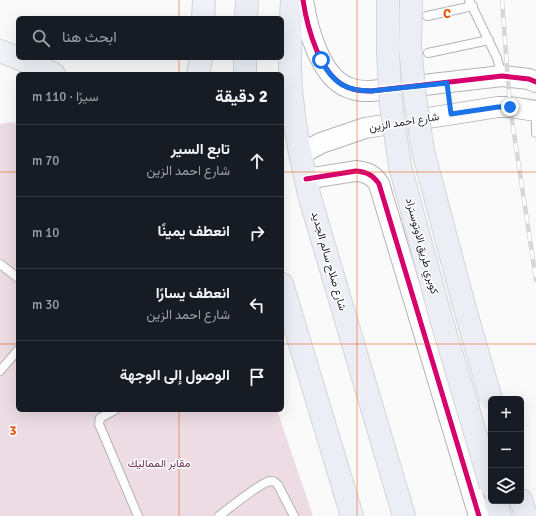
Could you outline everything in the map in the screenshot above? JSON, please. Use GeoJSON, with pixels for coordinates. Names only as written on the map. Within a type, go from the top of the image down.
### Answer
{"type":"FeatureCollection","features":[{"type":"Feature","properties":{"kind":"highway"},"geometry":{"type":"LineString","coordinates":[[246,16],[247,0]]}},
{"type":"Feature","properties":{"kind":"highway","name":"شارع صلاح سالم الجديد"},"geometry":{"type":"LineString","coordinates":[[292,0],[290,62],[292,107],[300,154],[310,198],[404,516]]}},
{"type":"Feature","properties":{"kind":"highway","name":"كوبري طريق الاوتوستراد"},"geometry":{"type":"LineString","coordinates":[[388,0],[388,54],[391,104],[400,166],[440,315],[488,476]]}},
{"type":"Feature","properties":{"kind":"highway"},"geometry":{"type":"LineString","coordinates":[[410,0],[410,47],[415,97],[423,151],[463,302],[490,396]]}},
{"type":"Feature","properties":{"kind":"highway"},"geometry":{"type":"LineString","coordinates":[[245,60],[245,72]]}},
{"type":"Feature","properties":{"kind":"highway"},"geometry":{"type":"LineString","coordinates":[[284,291],[352,516]]}},
{"type":"Feature","properties":{"kind":"highway"},"geometry":{"type":"LineString","coordinates":[[497,504],[500,516]]}},
{"type":"Feature","properties":{"kind":"highway"},"geometry":{"type":"LineString","coordinates":[[522,504],[526,516]]}},
{"type":"Feature","properties":{"kind":"main road"},"geometry":{"type":"LineString","coordinates":[[203,16],[204,0]]}},
{"type":"Feature","properties":{"kind":"main road"},"geometry":{"type":"LineString","coordinates":[[0,51],[16,57]]}},
{"type":"Feature","properties":{"kind":"main road"},"geometry":{"type":"LineString","coordinates":[[22,60],[50,72]]}},
{"type":"Feature","properties":{"kind":"main road"},"geometry":{"type":"LineString","coordinates":[[198,72],[201,60]]}},
{"type":"Feature","properties":{"kind":"street"},"geometry":{"type":"LineString","coordinates":[[303,0],[313,39],[321,60],[327,71],[346,87],[359,91],[371,91],[502,76],[529,79],[536,82]]}},
{"type":"Feature","properties":{"kind":"street"},"geometry":{"type":"LineString","coordinates":[[447,83],[451,114]]}},
{"type":"Feature","properties":{"kind":"street","name":"شارع احمد الزين"},"geometry":{"type":"LineString","coordinates":[[300,154],[321,143],[365,128],[498,107],[510,107],[536,111]]}},
{"type":"Feature","properties":{"kind":"street"},"geometry":{"type":"LineString","coordinates":[[306,179],[356,171],[364,171],[376,178],[479,516]]}},
{"type":"Feature","properties":{"kind":"lane"},"geometry":{"type":"LineString","coordinates":[[427,16],[471,3],[489,40],[499,64],[502,76]]}},
{"type":"Feature","properties":{"kind":"lane"},"geometry":{"type":"LineString","coordinates":[[428,53],[489,40]]}},
{"type":"Feature","properties":{"kind":"lane"},"geometry":{"type":"LineString","coordinates":[[536,119],[536,133]]}},
{"type":"Feature","properties":{"kind":"lane"},"geometry":{"type":"LineString","coordinates":[[0,264],[16,276]]}},
{"type":"Feature","properties":{"kind":"lane"},"geometry":{"type":"LineString","coordinates":[[0,371],[16,352]]}},
{"type":"Feature","properties":{"kind":"lane"},"geometry":{"type":"LineString","coordinates":[[111,412],[100,418],[99,424],[138,516]]}},
{"type":"Feature","properties":{"kind":"lane"},"geometry":{"type":"LineString","coordinates":[[219,516],[251,492],[267,482],[272,481],[278,485],[294,516]]}},
{"type":"Feature","properties":{"kind":"green space","name":"مقابر المماليك"},"geometry":{"type":"Polygon","coordinates":[[[12,122],[16,123],[16,412],[278,412],[313,516],[0,516],[0,124],[12,122]]]}},
{"type":"Feature","properties":{"kind":"railway"},"geometry":{"type":"LineString","coordinates":[[502,0],[510,107],[536,280]]}},
{"type":"Feature","properties":{"kind":"cycle path"},"geometry":{"type":"LineString","coordinates":[[303,0],[316,50],[322,62],[329,73],[347,87],[371,91],[502,76],[529,79],[536,82]]}},
{"type":"Feature","properties":{"kind":"cycle path"},"geometry":{"type":"LineString","coordinates":[[306,179],[356,171],[369,174],[379,184],[479,516]]}},
{"type":"Feature","properties":{"kind":"route"},"geometry":{"type":"LineString","coordinates":[[321,60],[327,71],[336,80],[346,87],[359,91],[447,83],[451,114],[498,107],[510,107]]}}]}
